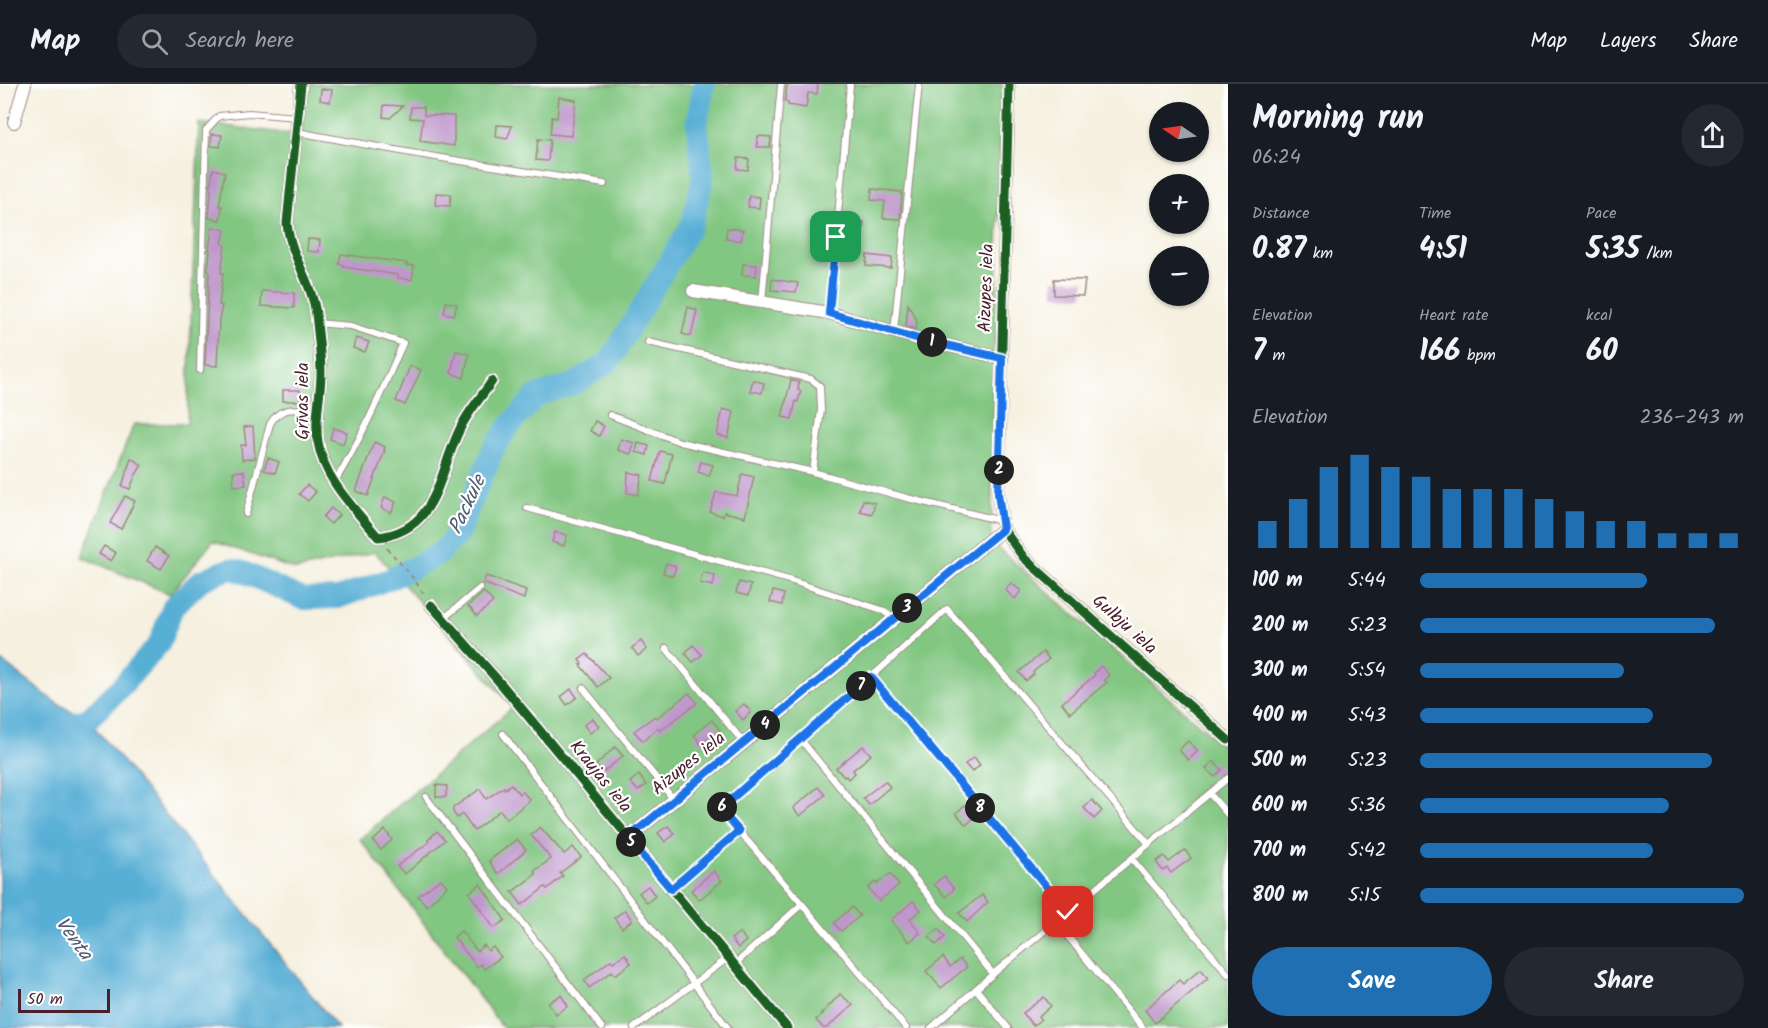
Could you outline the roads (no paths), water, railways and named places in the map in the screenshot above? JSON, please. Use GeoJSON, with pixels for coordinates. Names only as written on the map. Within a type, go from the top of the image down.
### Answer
{"type":"FeatureCollection","features":[{"type":"Feature","properties":{"kind":"street"},"geometry":{"type":"LineString","coordinates":[[14,122],[25,84]]}},
{"type":"Feature","properties":{"kind":"street","name":"Grīvas iela"},"geometry":{"type":"LineString","coordinates":[[301,84],[288,223],[289,238],[306,277],[315,312],[321,373],[318,441],[324,463],[334,483],[378,537],[403,532],[422,517],[437,492],[463,424],[492,381]]}},
{"type":"Feature","properties":{"kind":"street","name":"Aizupes iela"},"geometry":{"type":"LineString","coordinates":[[628,838],[894,619],[1003,525],[998,493],[1010,84]]}},
{"type":"Feature","properties":{"kind":"street","name":"Aizupes iela"},"geometry":{"type":"LineString","coordinates":[[693,291],[829,313],[894,332],[1002,358]]}},
{"type":"Feature","properties":{"kind":"street","name":"Gulbju iela"},"geometry":{"type":"LineString","coordinates":[[1003,525],[1024,558],[1228,740]]}},
{"type":"Feature","properties":{"kind":"street","name":"Kraujas iela"},"geometry":{"type":"LineString","coordinates":[[431,605],[502,685],[787,1028]]}},
{"type":"Feature","properties":{"kind":"lane"},"geometry":{"type":"LineString","coordinates":[[762,302],[781,84]]}},
{"type":"Feature","properties":{"kind":"lane"},"geometry":{"type":"LineString","coordinates":[[894,332],[919,84]]}},
{"type":"Feature","properties":{"kind":"lane"},"geometry":{"type":"LineString","coordinates":[[829,313],[850,85]]}},
{"type":"Feature","properties":{"kind":"lane"},"geometry":{"type":"LineString","coordinates":[[200,370],[206,130],[219,116],[249,114],[297,117]]}},
{"type":"Feature","properties":{"kind":"lane"},"geometry":{"type":"LineString","coordinates":[[296,132],[604,184]]}},
{"type":"Feature","properties":{"kind":"lane"},"geometry":{"type":"LineString","coordinates":[[316,323],[351,326],[402,343],[352,455],[334,483]]}},
{"type":"Feature","properties":{"kind":"lane"},"geometry":{"type":"LineString","coordinates":[[648,342],[811,380],[820,386],[821,410],[813,472]]}},
{"type":"Feature","properties":{"kind":"lane"},"geometry":{"type":"LineString","coordinates":[[246,514],[270,424],[276,414],[286,410],[318,410]]}},
{"type":"Feature","properties":{"kind":"lane"},"geometry":{"type":"LineString","coordinates":[[610,415],[680,442],[813,472],[1003,525]]}},
{"type":"Feature","properties":{"kind":"lane"},"geometry":{"type":"LineString","coordinates":[[527,508],[789,579],[882,610],[894,619]]}},
{"type":"Feature","properties":{"kind":"lane"},"geometry":{"type":"LineString","coordinates":[[443,619],[480,588]]}},
{"type":"Feature","properties":{"kind":"lane"},"geometry":{"type":"LineString","coordinates":[[906,1028],[720,809],[947,609],[1149,844]]}},
{"type":"Feature","properties":{"kind":"lane"},"geometry":{"type":"LineString","coordinates":[[666,648],[744,743]]}},
{"type":"Feature","properties":{"kind":"lane"},"geometry":{"type":"LineString","coordinates":[[871,677],[1068,912]]}},
{"type":"Feature","properties":{"kind":"lane"},"geometry":{"type":"LineString","coordinates":[[583,688],[674,800]]}},
{"type":"Feature","properties":{"kind":"lane"},"geometry":{"type":"LineString","coordinates":[[503,734],[728,1028]]}},
{"type":"Feature","properties":{"kind":"lane"},"geometry":{"type":"LineString","coordinates":[[801,740],[993,974]]}},
{"type":"Feature","properties":{"kind":"lane"},"geometry":{"type":"LineString","coordinates":[[931,1028],[1228,778]]}},
{"type":"Feature","properties":{"kind":"lane"},"geometry":{"type":"LineString","coordinates":[[1210,794],[1228,815]]}},
{"type":"Feature","properties":{"kind":"lane"},"geometry":{"type":"LineString","coordinates":[[426,797],[602,1028]]}},
{"type":"Feature","properties":{"kind":"lane"},"geometry":{"type":"LineString","coordinates":[[671,889],[739,831]]}},
{"type":"Feature","properties":{"kind":"lane"},"geometry":{"type":"LineString","coordinates":[[1132,859],[1228,974]]}},
{"type":"Feature","properties":{"kind":"lane"},"geometry":{"type":"LineString","coordinates":[[634,1028],[694,983],[731,962],[802,904]]}},
{"type":"Feature","properties":{"kind":"lane"},"geometry":{"type":"LineString","coordinates":[[1056,922],[1143,1028]]}},
{"type":"Feature","properties":{"kind":"lane"},"geometry":{"type":"LineString","coordinates":[[976,989],[1008,1028]]}},
{"type":"Feature","properties":{"kind":"water","name":"Venta"},"geometry":{"type":"Polygon","coordinates":[[[0,660],[58,704],[88,719],[338,1028],[0,1028],[0,660]]]}},
{"type":"Feature","properties":{"kind":"waterway","name":"Packule"},"geometry":{"type":"LineString","coordinates":[[0,740],[88,719],[120,688],[159,644],[173,607],[200,581],[216,574],[230,569],[243,572],[303,599],[338,598],[395,577],[439,554],[458,534],[494,448],[507,429],[536,396],[574,384],[609,362],[691,226],[703,178],[697,122],[704,84]]}}]}
